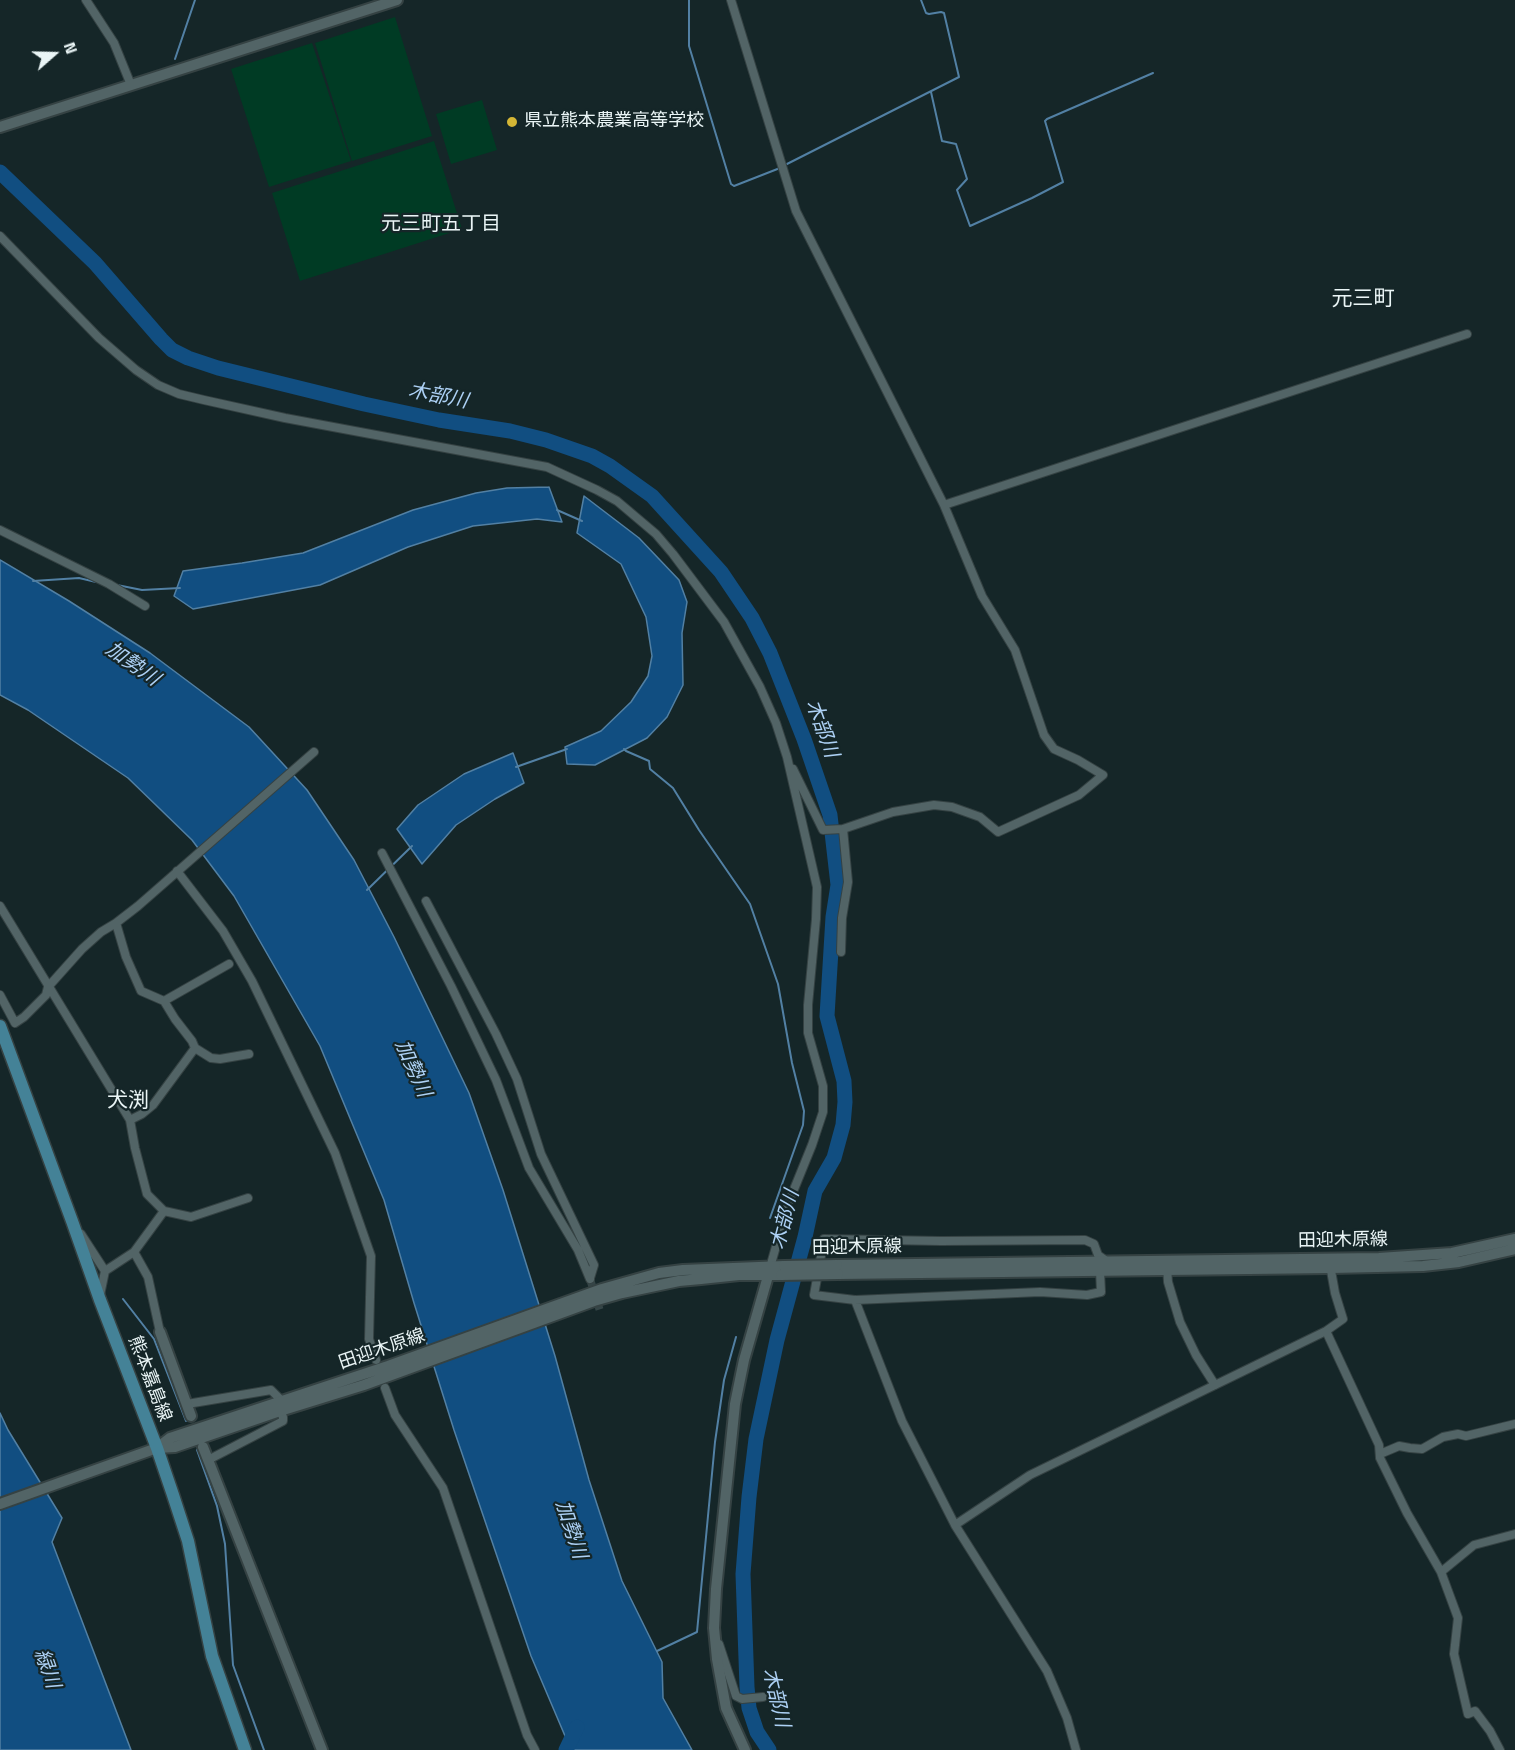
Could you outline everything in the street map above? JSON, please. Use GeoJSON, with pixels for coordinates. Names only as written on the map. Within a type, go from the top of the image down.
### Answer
{"type":"FeatureCollection","features":[{"type":"Feature","properties":{"kind":"main road"},"geometry":{"type":"LineString","coordinates":[[0,127],[397,0]]}},
{"type":"Feature","properties":{"kind":"main road","name":"熊本嘉島線"},"geometry":{"type":"LineString","coordinates":[[0,1026],[100,1300],[157,1448],[188,1541],[212,1656],[245,1750]]}},
{"type":"Feature","properties":{"kind":"main road","name":"田迎木原線"},"geometry":{"type":"LineString","coordinates":[[1329,1263],[1379,1257],[1452,1253],[1515,1239]]}},
{"type":"Feature","properties":{"kind":"main road","name":"田迎木原線"},"geometry":{"type":"LineString","coordinates":[[0,1504],[157,1448],[174,1447],[280,1405],[400,1367],[550,1312],[660,1285],[783,1270],[1329,1263],[1442,1264],[1515,1249]]}},
{"type":"Feature","properties":{"kind":"main road"},"geometry":{"type":"LineString","coordinates":[[745,1750],[726,1708],[714,1628],[735,1404],[744,1360],[769,1271]]}},
{"type":"Feature","properties":{"kind":"main road"},"geometry":{"type":"LineString","coordinates":[[160,1332],[191,1416]]}},
{"type":"Feature","properties":{"kind":"main road"},"geometry":{"type":"LineString","coordinates":[[203,1447],[322,1750]]}},
{"type":"Feature","properties":{"kind":"street"},"geometry":{"type":"LineString","coordinates":[[86,0],[114,43],[131,85]]}},
{"type":"Feature","properties":{"kind":"street"},"geometry":{"type":"LineString","coordinates":[[731,0],[796,211],[944,505],[982,596],[1015,650],[1044,735],[1054,749],[1103,775],[1078,795],[998,832],[980,817],[952,807],[934,805],[893,812],[841,829],[823,830],[787,757]]}},
{"type":"Feature","properties":{"kind":"street"},"geometry":{"type":"LineString","coordinates":[[0,236],[99,338],[136,370],[158,385],[179,394],[274,415],[547,467],[617,501],[656,534],[674,554],[724,622],[760,687],[776,723],[787,757],[817,887],[808,1033],[823,1086],[824,1112],[788,1204],[769,1271]]}},
{"type":"Feature","properties":{"kind":"street"},"geometry":{"type":"LineString","coordinates":[[944,505],[1467,334]]}},
{"type":"Feature","properties":{"kind":"street"},"geometry":{"type":"LineString","coordinates":[[0,530],[109,584],[145,606]]}},
{"type":"Feature","properties":{"kind":"street"},"geometry":{"type":"LineString","coordinates":[[0,995],[15,1023],[24,1017],[46,995],[48,987],[82,949],[101,932],[138,906],[314,752]]}},
{"type":"Feature","properties":{"kind":"street"},"geometry":{"type":"LineString","coordinates":[[841,829],[848,882],[842,918],[841,952]]}},
{"type":"Feature","properties":{"kind":"street"},"geometry":{"type":"LineString","coordinates":[[382,853],[451,986],[496,1080],[528,1168],[578,1250],[590,1280],[594,1265],[541,1154],[517,1079],[482,1005],[426,901]]}},
{"type":"Feature","properties":{"kind":"street"},"geometry":{"type":"LineString","coordinates":[[177,871],[223,931],[252,981],[334,1150],[371,1256],[369,1339],[376,1360]]}},
{"type":"Feature","properties":{"kind":"street"},"geometry":{"type":"LineString","coordinates":[[0,906],[130,1120],[147,1194],[164,1211],[191,1217],[248,1198]]}},
{"type":"Feature","properties":{"kind":"street"},"geometry":{"type":"LineString","coordinates":[[116,923],[126,957],[141,991],[164,1001],[195,1048],[211,1058],[220,1059],[249,1054]]}},
{"type":"Feature","properties":{"kind":"street"},"geometry":{"type":"LineString","coordinates":[[164,1001],[229,964]]}},
{"type":"Feature","properties":{"kind":"street"},"geometry":{"type":"LineString","coordinates":[[130,1120],[153,1105],[195,1048]]}},
{"type":"Feature","properties":{"kind":"street"},"geometry":{"type":"LineString","coordinates":[[105,1271],[134,1252],[164,1211]]}},
{"type":"Feature","properties":{"kind":"street"},"geometry":{"type":"LineString","coordinates":[[72,1221],[105,1271],[100,1300]]}},
{"type":"Feature","properties":{"kind":"street"},"geometry":{"type":"LineString","coordinates":[[824,1239],[1084,1240],[1094,1244],[1103,1266],[1101,1292],[1087,1295],[1040,1292],[855,1300],[814,1295],[824,1239]]}},
{"type":"Feature","properties":{"kind":"street"},"geometry":{"type":"LineString","coordinates":[[134,1252],[148,1277],[160,1332]]}},
{"type":"Feature","properties":{"kind":"street"},"geometry":{"type":"LineString","coordinates":[[955,1525],[1030,1475],[1326,1331],[1343,1319],[1329,1263]]}},
{"type":"Feature","properties":{"kind":"street"},"geometry":{"type":"LineString","coordinates":[[1167,1265],[1172,1296],[1184,1331],[1215,1385]]}},
{"type":"Feature","properties":{"kind":"street"},"geometry":{"type":"LineString","coordinates":[[855,1300],[902,1421],[955,1525],[1047,1671],[1067,1718],[1076,1750]]}},
{"type":"Feature","properties":{"kind":"street"},"geometry":{"type":"LineString","coordinates":[[1326,1331],[1379,1445],[1380,1458],[1407,1513],[1441,1572],[1458,1618],[1454,1654],[1468,1714],[1475,1711],[1490,1731],[1500,1750]]}},
{"type":"Feature","properties":{"kind":"street"},"geometry":{"type":"LineString","coordinates":[[385,1388],[395,1415],[443,1488],[527,1735],[535,1750]]}},
{"type":"Feature","properties":{"kind":"street"},"geometry":{"type":"LineString","coordinates":[[187,1404],[271,1390],[280,1405],[283,1421],[208,1460]]}},
{"type":"Feature","properties":{"kind":"street"},"geometry":{"type":"LineString","coordinates":[[1380,1454],[1399,1446],[1422,1449],[1443,1437],[1458,1434],[1466,1436],[1515,1424]]}},
{"type":"Feature","properties":{"kind":"street"},"geometry":{"type":"LineString","coordinates":[[1441,1572],[1474,1545],[1515,1534]]}},
{"type":"Feature","properties":{"kind":"street"},"geometry":{"type":"LineString","coordinates":[[714,1628],[736,1696],[742,1699],[763,1697]]}},
{"type":"Feature","properties":{"kind":"green space"},"geometry":{"type":"Polygon","coordinates":[[[395,17],[432,136],[352,161],[315,43],[395,17]]]}},
{"type":"Feature","properties":{"kind":"green space"},"geometry":{"type":"Polygon","coordinates":[[[312,43],[351,161],[269,187],[231,69],[312,43]]]}},
{"type":"Feature","properties":{"kind":"green space"},"geometry":{"type":"Polygon","coordinates":[[[482,100],[497,150],[451,164],[436,114],[482,100]]]}},
{"type":"Feature","properties":{"kind":"green space"},"geometry":{"type":"Polygon","coordinates":[[[434,141],[462,229],[300,281],[272,193],[434,141]]]}},
{"type":"Feature","properties":{"kind":"water"},"geometry":{"type":"Polygon","coordinates":[[[549,487],[562,522],[537,519],[473,526],[408,547],[320,585],[193,609],[174,596],[183,571],[303,553],[413,510],[476,493],[507,488],[549,487]]]}},
{"type":"Feature","properties":{"kind":"water"},"geometry":{"type":"Polygon","coordinates":[[[584,496],[639,538],[679,580],[687,602],[682,633],[683,685],[667,717],[647,738],[595,765],[567,764],[565,747],[601,731],[631,702],[648,676],[652,656],[646,617],[621,564],[577,533],[584,496]]]}},
{"type":"Feature","properties":{"kind":"water"},"geometry":{"type":"Polygon","coordinates":[[[0,560],[150,653],[249,727],[307,790],[354,860],[469,1093],[503,1190],[555,1356],[589,1480],[622,1581],[662,1662],[663,1698],[692,1750],[571,1750],[531,1656],[454,1430],[384,1200],[320,1046],[234,896],[192,840],[128,778],[28,710],[0,695],[0,560]]]}},
{"type":"Feature","properties":{"kind":"water"},"geometry":{"type":"Polygon","coordinates":[[[513,753],[524,783],[456,825],[422,864],[397,829],[418,805],[464,774],[513,753]]]}},
{"type":"Feature","properties":{"kind":"water","name":"緑川"},"geometry":{"type":"Polygon","coordinates":[[[0,1413],[62,1518],[52,1542],[131,1750],[0,1750],[0,1413]]]}},
{"type":"Feature","properties":{"kind":"waterway"},"geometry":{"type":"LineString","coordinates":[[175,59],[195,0]]}},
{"type":"Feature","properties":{"kind":"waterway"},"geometry":{"type":"LineString","coordinates":[[689,0],[689,46],[731,184],[734,186],[780,168]]}},
{"type":"Feature","properties":{"kind":"waterway"},"geometry":{"type":"LineString","coordinates":[[785,165],[959,77],[944,13],[926,13],[921,0]]}},
{"type":"Feature","properties":{"kind":"waterway"},"geometry":{"type":"LineString","coordinates":[[931,92],[942,141],[956,144],[967,179],[957,190],[970,226],[1063,182],[1045,121],[1047,119],[1153,73]]}},
{"type":"Feature","properties":{"kind":"waterway","name":"木部川"},"geometry":{"type":"LineString","coordinates":[[0,172],[95,263],[172,350],[188,358],[218,368],[364,404],[439,420],[510,431],[546,440],[592,456],[610,466],[652,496],[721,572],[752,618],[770,653],[804,739],[830,815],[838,885],[833,917],[827,1016],[844,1081],[845,1102],[843,1125],[834,1158],[815,1191],[777,1340],[756,1439],[749,1497],[743,1574],[747,1687],[749,1708],[757,1732],[769,1750]]}},
{"type":"Feature","properties":{"kind":"waterway"},"geometry":{"type":"LineString","coordinates":[[557,510],[582,521]]}},
{"type":"Feature","properties":{"kind":"waterway"},"geometry":{"type":"LineString","coordinates":[[33,581],[79,578],[96,582]]}},
{"type":"Feature","properties":{"kind":"waterway"},"geometry":{"type":"LineString","coordinates":[[117,585],[142,590],[180,588]]}},
{"type":"Feature","properties":{"kind":"waterway"},"geometry":{"type":"LineString","coordinates":[[516,767],[567,749]]}},
{"type":"Feature","properties":{"kind":"waterway"},"geometry":{"type":"LineString","coordinates":[[624,749],[649,761],[650,769],[673,788],[750,904],[778,984],[792,1063],[804,1111],[803,1125],[770,1218]]}},
{"type":"Feature","properties":{"kind":"waterway"},"geometry":{"type":"LineString","coordinates":[[367,890],[412,846]]}},
{"type":"Feature","properties":{"kind":"waterway"},"geometry":{"type":"LineString","coordinates":[[123,1299],[154,1339],[186,1421]]}},
{"type":"Feature","properties":{"kind":"waterway"},"geometry":{"type":"LineString","coordinates":[[657,1651],[697,1632],[715,1442],[724,1380],[736,1337]]}},
{"type":"Feature","properties":{"kind":"waterway"},"geometry":{"type":"LineString","coordinates":[[197,1450],[217,1506],[225,1544],[233,1665],[264,1750]]}},
{"type":"Feature","properties":{"kind":"waterway","name":"加勢川"},"geometry":{"type":"LineString","coordinates":[[566,1750],[577,1727]]}},
{"type":"Feature","properties":{"kind":"tunnel"},"geometry":{"type":"LineString","coordinates":[[590,1279],[600,1311]]}},
{"type":"Feature","properties":{"kind":"place","name":"県立熊本農業高等学校"},"geometry":{"type":"Point","coordinates":[512,122]}},
{"type":"Feature","properties":{"kind":"district","name":"元三町五丁目"},"geometry":{"type":"Point","coordinates":[441,225]}},
{"type":"Feature","properties":{"kind":"district","name":"元三町"},"geometry":{"type":"Point","coordinates":[1363,300]}},
{"type":"Feature","properties":{"kind":"district","name":"犬渕"},"geometry":{"type":"Point","coordinates":[128,1102]}}]}
